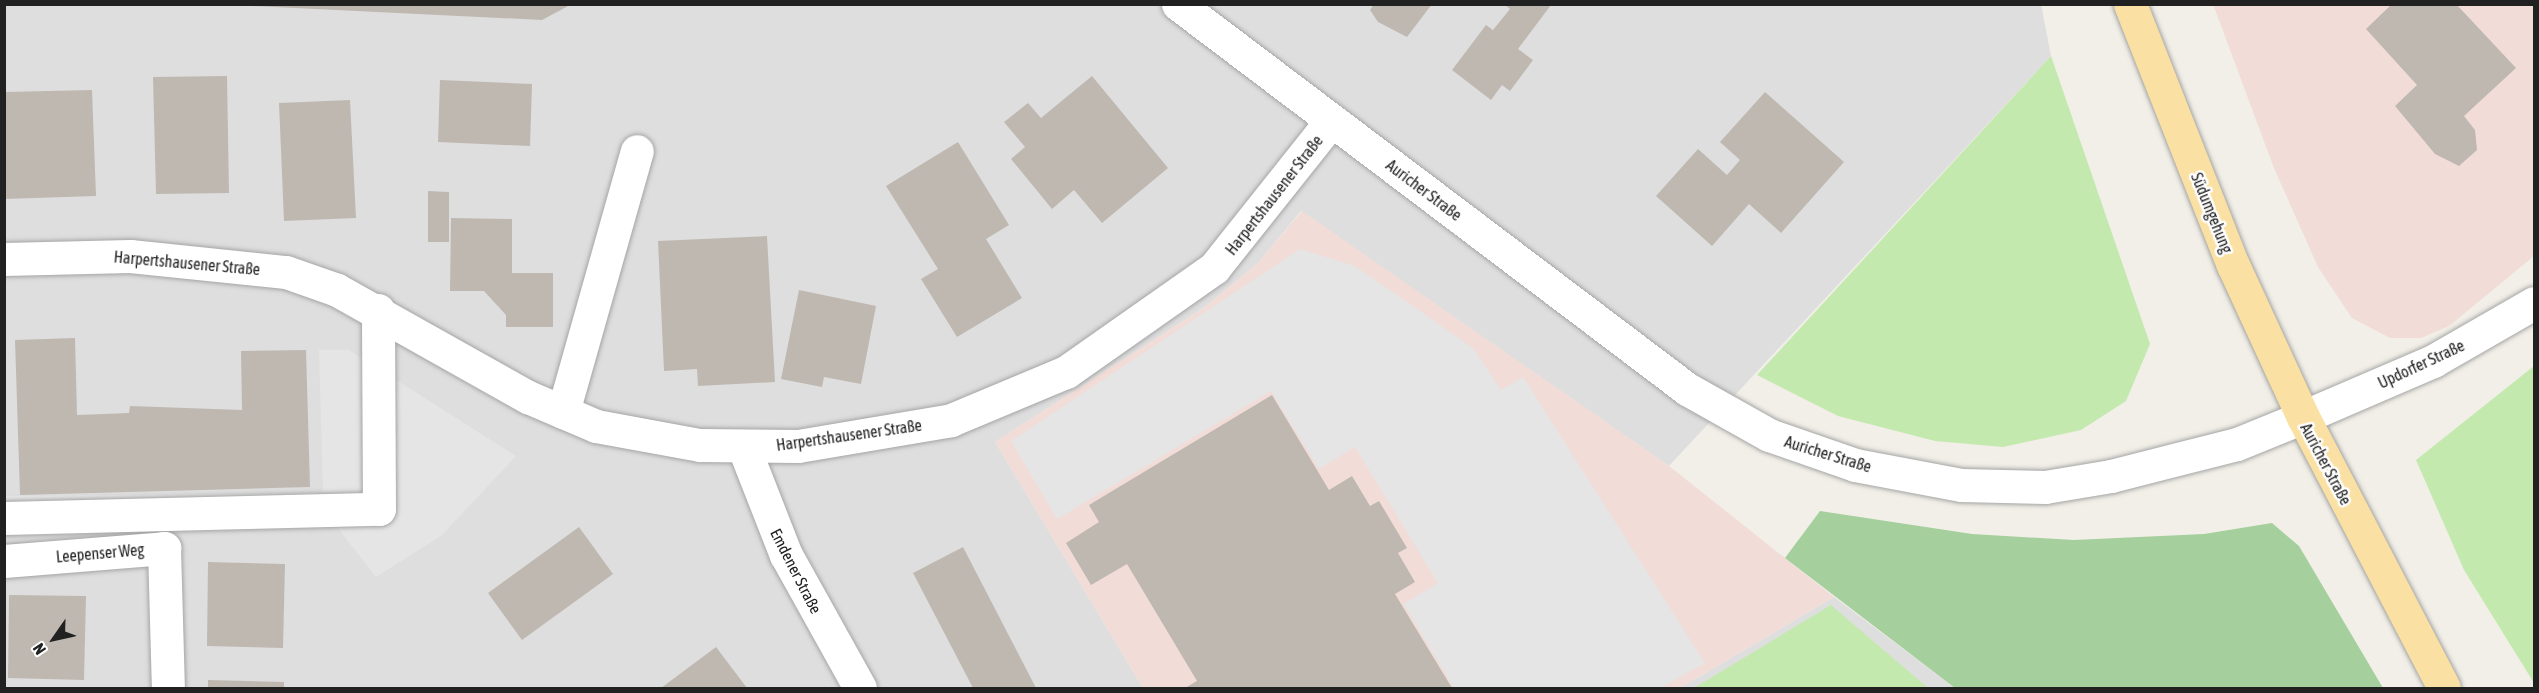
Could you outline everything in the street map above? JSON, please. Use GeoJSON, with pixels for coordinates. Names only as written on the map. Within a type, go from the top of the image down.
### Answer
{"type":"FeatureCollection","features":[{"type":"Feature","properties":{"kind":"main road","name":"Südumgehung"},"geometry":{"type":"LineString","coordinates":[[2130,4],[2233,265],[2303,417]]}},
{"type":"Feature","properties":{"kind":"main road","name":"Auricher Straße"},"geometry":{"type":"LineString","coordinates":[[2303,417],[2444,688]]}},
{"type":"Feature","properties":{"kind":"street","name":"Auricher Straße"},"geometry":{"type":"LineString","coordinates":[[1178,4],[1687,389],[1769,435],[1855,465],[1961,485],[2045,487],[2111,476],[2236,444],[2303,417]]}},
{"type":"Feature","properties":{"kind":"street","name":"Harpertshausener Straße"},"geometry":{"type":"LineString","coordinates":[[4,259],[130,256],[231,263],[286,272],[378,310],[563,412],[647,438],[744,448],[798,446],[951,420],[1066,372],[1214,268],[1239,244],[1331,121]]}},
{"type":"Feature","properties":{"kind":"street"},"geometry":{"type":"LineString","coordinates":[[563,412],[637,151]]}},
{"type":"Feature","properties":{"kind":"street","name":"Updorfer Straße"},"geometry":{"type":"LineString","coordinates":[[2303,417],[2433,361],[2535,303]]}},
{"type":"Feature","properties":{"kind":"street"},"geometry":{"type":"LineString","coordinates":[[4,518],[379,509],[378,310]]}},
{"type":"Feature","properties":{"kind":"street","name":"Emdener Straße"},"geometry":{"type":"LineString","coordinates":[[744,448],[786,555],[860,688]]}},
{"type":"Feature","properties":{"kind":"street","name":"Leepenser Weg"},"geometry":{"type":"LineString","coordinates":[[4,561],[164,548],[168,688]]}},
{"type":"Feature","properties":{"kind":"shaded area"},"geometry":{"type":"Polygon","coordinates":[[[2041,4],[2051,56],[1669,466],[1301,211],[1258,263],[1205,307],[995,442],[1143,688],[5,688],[4,5],[2041,4]]]}},
{"type":"Feature","properties":{"kind":"shaded area"},"geometry":{"type":"Polygon","coordinates":[[[2213,4],[2534,5],[2534,256],[2449,326],[2421,338],[2390,338],[2352,318],[2318,267],[2274,168],[2213,4]]]}},
{"type":"Feature","properties":{"kind":"shaded area"},"geometry":{"type":"Polygon","coordinates":[[[1302,211],[1669,466],[1834,597],[1680,688],[1143,688],[995,442],[1205,307],[1258,263],[1302,211]]]}},
{"type":"Feature","properties":{"kind":"shaded area"},"geometry":{"type":"Polygon","coordinates":[[[1300,249],[1355,266],[1473,348],[1501,390],[1523,377],[1705,663],[1661,688],[1454,688],[1404,604],[1438,583],[1355,447],[1319,469],[1271,391],[1057,519],[1011,441],[1300,249]]]}},
{"type":"Feature","properties":{"kind":"shaded area"},"geometry":{"type":"Polygon","coordinates":[[[319,350],[349,350],[516,456],[441,536],[376,577],[337,527],[5,536],[4,496],[323,493],[319,350]]]}},
{"type":"Feature","properties":{"kind":"shaded area"},"geometry":{"type":"Polygon","coordinates":[[[1834,597],[1955,688],[1680,688],[1834,597]]]}},
{"type":"Feature","properties":{"kind":"green space"},"geometry":{"type":"Polygon","coordinates":[[[2051,56],[2150,344],[2126,401],[2081,430],[2003,447],[1935,441],[1838,416],[1757,375],[2051,56]]]}},
{"type":"Feature","properties":{"kind":"green space"},"geometry":{"type":"Polygon","coordinates":[[[2534,366],[2534,683],[2464,570],[2416,460],[2534,366]]]}},
{"type":"Feature","properties":{"kind":"green space"},"geometry":{"type":"Polygon","coordinates":[[[1820,511],[1972,534],[2074,540],[2204,534],[2272,523],[2299,546],[2383,688],[1955,688],[1785,558],[1820,511]]]}},
{"type":"Feature","properties":{"kind":"green space"},"geometry":{"type":"Polygon","coordinates":[[[1831,605],[1928,688],[1694,688],[1831,605]]]}},
{"type":"Feature","properties":{"kind":"building"},"geometry":{"type":"Polygon","coordinates":[[[211,4],[572,4],[542,20],[211,4]]]}},
{"type":"Feature","properties":{"kind":"building"},"geometry":{"type":"Polygon","coordinates":[[[1374,4],[1432,4],[1407,37],[1378,22],[1370,10],[1374,4]]]}},
{"type":"Feature","properties":{"kind":"building"},"geometry":{"type":"Polygon","coordinates":[[[2392,4],[2456,4],[2516,68],[2464,116],[2475,130],[2477,150],[2459,166],[2435,154],[2395,106],[2417,85],[2366,29],[2392,4]]]}},
{"type":"Feature","properties":{"kind":"building"},"geometry":{"type":"Polygon","coordinates":[[[1505,5],[1551,5],[1518,49],[1533,60],[1510,91],[1502,85],[1491,100],[1452,70],[1486,25],[1493,30],[1510,9],[1505,5]]]}},
{"type":"Feature","properties":{"kind":"building"},"geometry":{"type":"Polygon","coordinates":[[[227,76],[229,193],[156,194],[153,77],[227,76]]]}},
{"type":"Feature","properties":{"kind":"building"},"geometry":{"type":"Polygon","coordinates":[[[1092,76],[1168,168],[1102,223],[1074,190],[1052,209],[1011,159],[1025,147],[1004,122],[1028,103],[1041,118],[1092,76]]]}},
{"type":"Feature","properties":{"kind":"building"},"geometry":{"type":"Polygon","coordinates":[[[440,80],[532,84],[530,146],[438,142],[440,80]]]}},
{"type":"Feature","properties":{"kind":"building"},"geometry":{"type":"Polygon","coordinates":[[[92,90],[96,196],[4,199],[4,92],[92,90]]]}},
{"type":"Feature","properties":{"kind":"building"},"geometry":{"type":"Polygon","coordinates":[[[1765,92],[1844,162],[1781,233],[1749,204],[1712,246],[1656,196],[1698,149],[1727,175],[1740,160],[1720,142],[1765,92]]]}},
{"type":"Feature","properties":{"kind":"building"},"geometry":{"type":"Polygon","coordinates":[[[350,100],[356,218],[284,221],[279,103],[350,100]]]}},
{"type":"Feature","properties":{"kind":"building"},"geometry":{"type":"Polygon","coordinates":[[[958,142],[1009,225],[986,239],[1022,298],[957,337],[921,279],[938,269],[886,186],[958,142]]]}},
{"type":"Feature","properties":{"kind":"building"},"geometry":{"type":"Polygon","coordinates":[[[428,191],[449,192],[449,242],[428,242],[428,191]]]}},
{"type":"Feature","properties":{"kind":"building"},"geometry":{"type":"Polygon","coordinates":[[[451,218],[512,219],[512,273],[553,273],[553,327],[506,327],[506,315],[484,291],[450,291],[451,218]]]}},
{"type":"Feature","properties":{"kind":"building"},"geometry":{"type":"Polygon","coordinates":[[[767,236],[775,382],[698,386],[697,369],[664,371],[658,241],[767,236]]]}},
{"type":"Feature","properties":{"kind":"building"},"geometry":{"type":"Polygon","coordinates":[[[799,290],[876,306],[861,384],[824,377],[822,387],[781,379],[799,290]]]}},
{"type":"Feature","properties":{"kind":"building"},"geometry":{"type":"Polygon","coordinates":[[[75,338],[77,415],[129,413],[130,406],[242,410],[241,351],[306,350],[310,487],[20,495],[15,340],[75,338]]]}},
{"type":"Feature","properties":{"kind":"building"},"geometry":{"type":"Polygon","coordinates":[[[1272,395],[1329,490],[1352,476],[1370,506],[1379,501],[1407,548],[1398,553],[1415,582],[1395,594],[1452,688],[1185,688],[1197,681],[1127,564],[1091,585],[1066,543],[1099,522],[1089,505],[1272,395]]]}},
{"type":"Feature","properties":{"kind":"building"},"geometry":{"type":"Polygon","coordinates":[[[579,527],[613,574],[522,640],[488,593],[579,527]]]}},
{"type":"Feature","properties":{"kind":"building"},"geometry":{"type":"Polygon","coordinates":[[[963,547],[1036,688],[973,688],[913,573],[963,547]]]}},
{"type":"Feature","properties":{"kind":"building"},"geometry":{"type":"Polygon","coordinates":[[[208,562],[285,564],[283,648],[207,646],[208,562]]]}},
{"type":"Feature","properties":{"kind":"building"},"geometry":{"type":"Polygon","coordinates":[[[9,595],[86,596],[84,680],[8,678],[9,595]]]}},
{"type":"Feature","properties":{"kind":"building"},"geometry":{"type":"Polygon","coordinates":[[[716,647],[747,688],[661,688],[716,647]]]}},
{"type":"Feature","properties":{"kind":"building"},"geometry":{"type":"Polygon","coordinates":[[[208,680],[284,682],[284,688],[208,688],[208,680]]]}}]}
